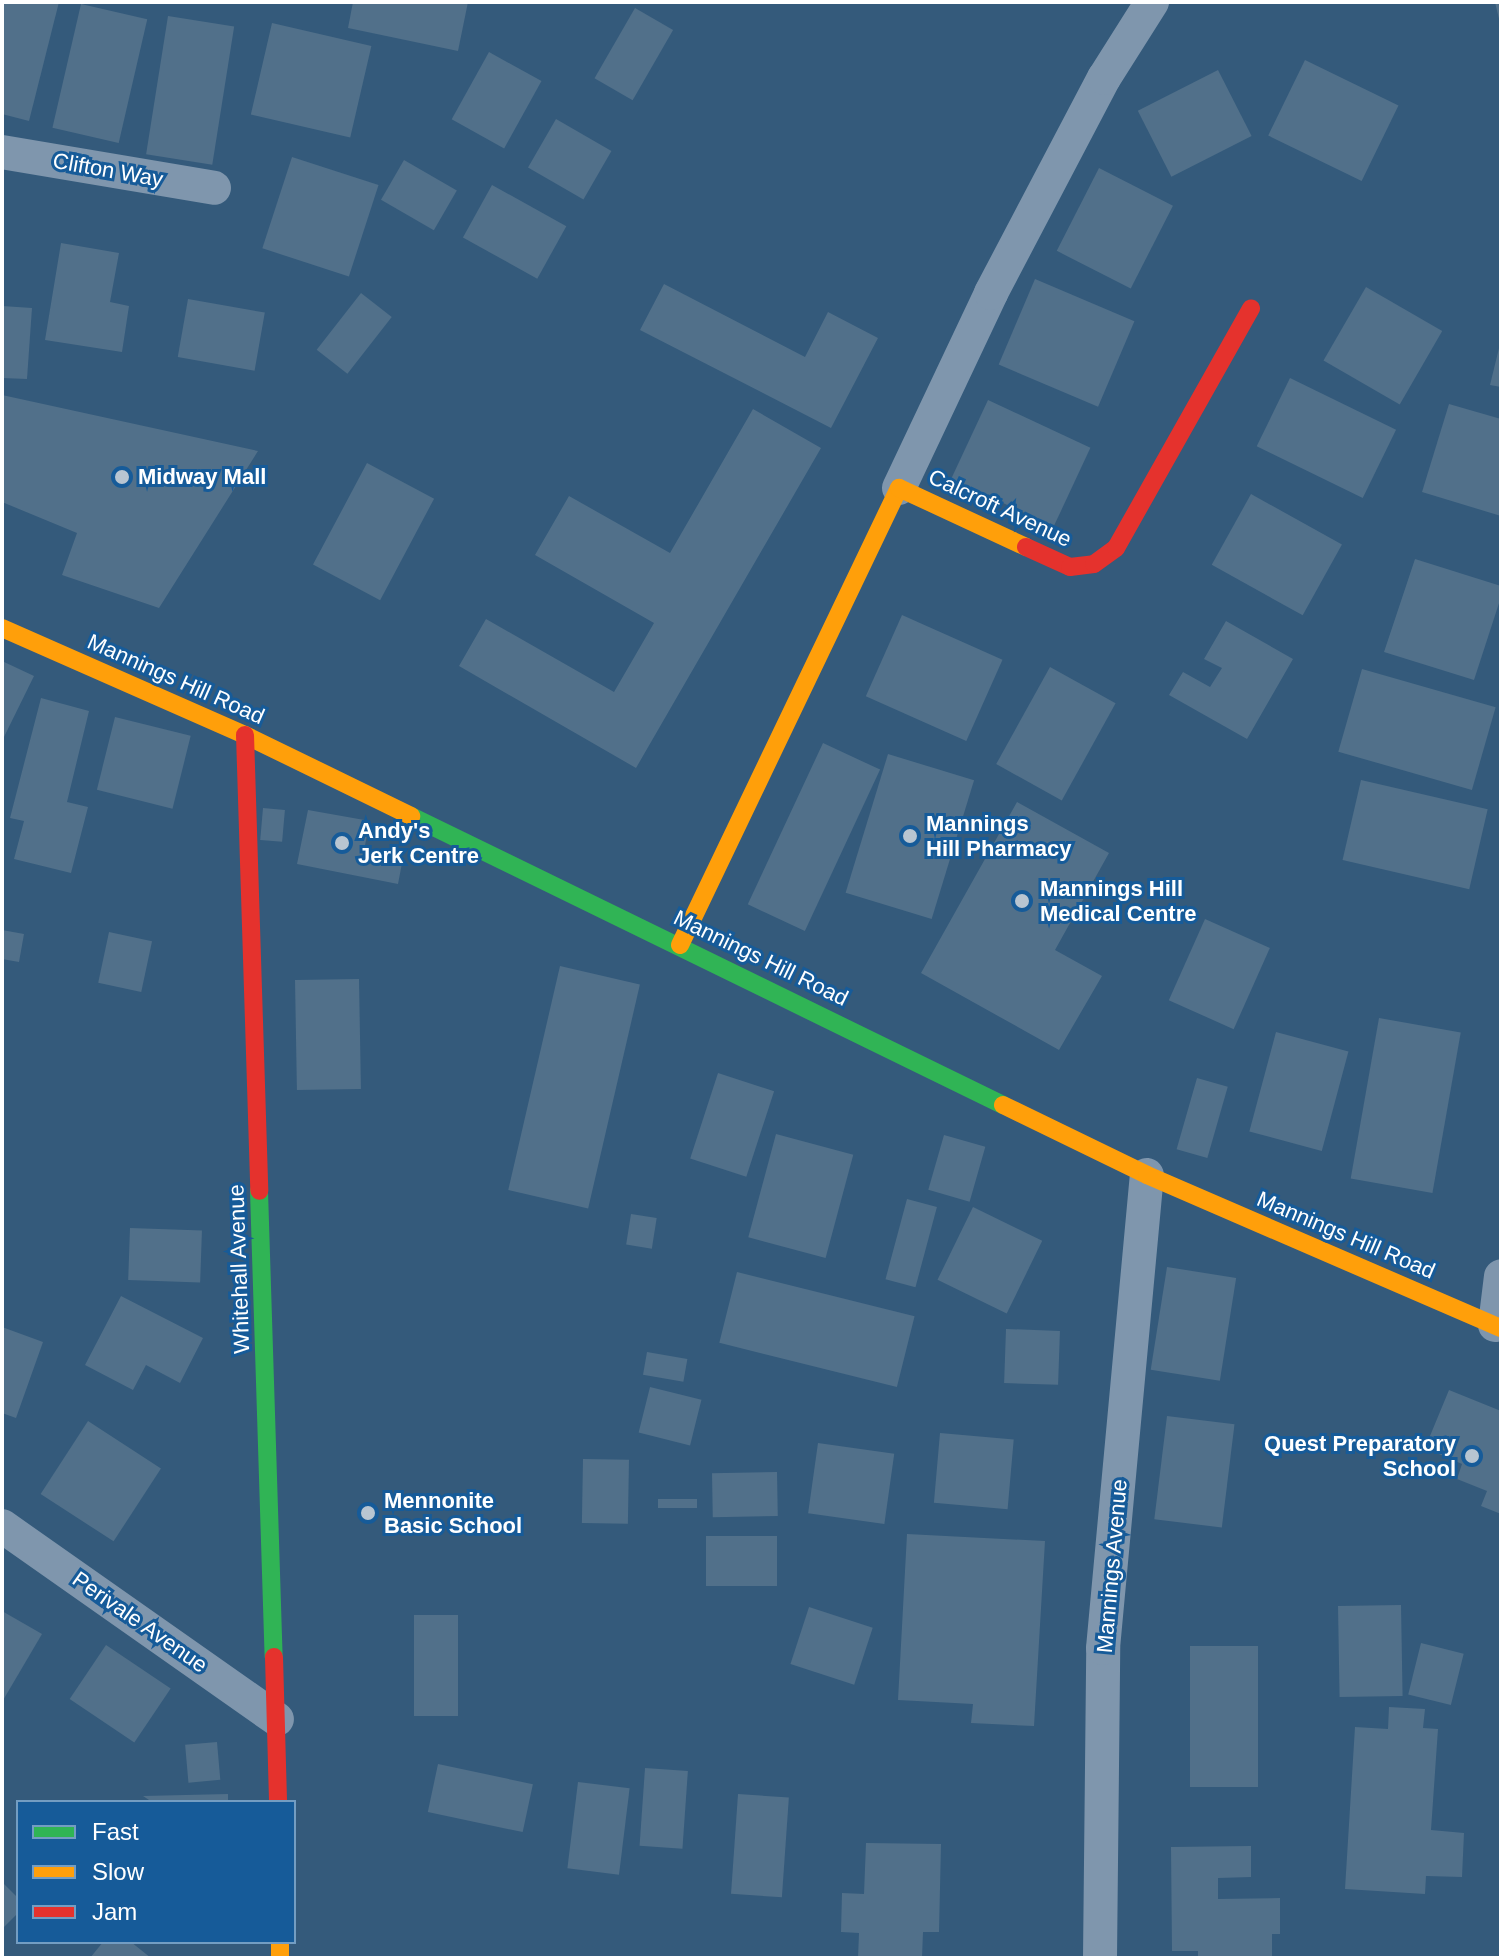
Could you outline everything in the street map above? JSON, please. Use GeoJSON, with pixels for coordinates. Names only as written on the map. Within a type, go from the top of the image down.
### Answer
{"type":"FeatureCollection","features":[{"type":"Feature","properties":{"kind":"street"},"geometry":{"type":"LineString","coordinates":[[899,488],[991,293],[1104,78],[1152,2]]}},
{"type":"Feature","properties":{"kind":"street","name":"Clifton Way"},"geometry":{"type":"LineString","coordinates":[[2,152],[214,188]]}},
{"type":"Feature","properties":{"kind":"street","name":"Calcroft Avenue"},"geometry":{"type":"LineString","coordinates":[[680,945],[899,488],[1070,567],[1094,564],[1116,548],[1251,308]]}},
{"type":"Feature","properties":{"kind":"street","name":"Mannings Hill Road"},"geometry":{"type":"LineString","coordinates":[[2,628],[245,735],[1147,1175],[1498,1327]]}},
{"type":"Feature","properties":{"kind":"street","name":"Whitehall Avenue"},"geometry":{"type":"LineString","coordinates":[[245,735],[278,1800]]}},
{"type":"Feature","properties":{"kind":"street","name":"Mannings Avenue"},"geometry":{"type":"LineString","coordinates":[[1100,1958],[1103,1648],[1147,1175]]}},
{"type":"Feature","properties":{"kind":"street"},"geometry":{"type":"LineString","coordinates":[[1498,1327],[1501,1276]]}},
{"type":"Feature","properties":{"kind":"street","name":"Perivale Avenue"},"geometry":{"type":"LineString","coordinates":[[2,1526],[277,1719]]}},
{"type":"Feature","properties":{"kind":"building"},"geometry":{"type":"Polygon","coordinates":[[[4,2],[59,2],[29,121],[2,114],[4,2]]]}},
{"type":"Feature","properties":{"kind":"building"},"geometry":{"type":"Polygon","coordinates":[[[353,2],[468,2],[458,51],[348,28],[353,2]]]}},
{"type":"Feature","properties":{"kind":"building"},"geometry":{"type":"Polygon","coordinates":[[[1495,2],[1501,2],[1501,23],[1500,23],[1495,2]]]}},
{"type":"Feature","properties":{"kind":"building"},"geometry":{"type":"Polygon","coordinates":[[[81,4],[147,19],[119,143],[52,128],[81,4]]]}},
{"type":"Feature","properties":{"kind":"building"},"geometry":{"type":"Polygon","coordinates":[[[635,8],[673,30],[633,100],[594,78],[635,8]]]}},
{"type":"Feature","properties":{"kind":"building"},"geometry":{"type":"Polygon","coordinates":[[[168,16],[234,26],[212,165],[146,154],[168,16]]]}},
{"type":"Feature","properties":{"kind":"building"},"geometry":{"type":"Polygon","coordinates":[[[272,23],[371,46],[350,138],[251,115],[272,23]]]}},
{"type":"Feature","properties":{"kind":"building"},"geometry":{"type":"Polygon","coordinates":[[[489,52],[541,81],[504,148],[452,119],[489,52]]]}},
{"type":"Feature","properties":{"kind":"building"},"geometry":{"type":"Polygon","coordinates":[[[1305,60],[1398,106],[1362,181],[1268,135],[1305,60]]]}},
{"type":"Feature","properties":{"kind":"building"},"geometry":{"type":"Polygon","coordinates":[[[1218,70],[1252,136],[1171,177],[1138,111],[1218,70]]]}},
{"type":"Feature","properties":{"kind":"building"},"geometry":{"type":"Polygon","coordinates":[[[556,119],[611,151],[583,199],[528,167],[556,119]]]}},
{"type":"Feature","properties":{"kind":"building"},"geometry":{"type":"Polygon","coordinates":[[[292,157],[379,185],[349,276],[262,248],[292,157]]]}},
{"type":"Feature","properties":{"kind":"building"},"geometry":{"type":"Polygon","coordinates":[[[404,160],[457,190],[434,230],[381,200],[404,160]]]}},
{"type":"Feature","properties":{"kind":"building"},"geometry":{"type":"Polygon","coordinates":[[[1099,168],[1173,206],[1131,289],[1057,251],[1099,168]]]}},
{"type":"Feature","properties":{"kind":"building"},"geometry":{"type":"Polygon","coordinates":[[[492,185],[566,226],[537,279],[463,237],[492,185]]]}},
{"type":"Feature","properties":{"kind":"building"},"geometry":{"type":"Polygon","coordinates":[[[61,243],[119,253],[110,302],[129,306],[122,352],[45,340],[61,243]]]}},
{"type":"Feature","properties":{"kind":"building"},"geometry":{"type":"Polygon","coordinates":[[[1035,279],[1134,321],[1098,407],[999,365],[1035,279]]]}},
{"type":"Feature","properties":{"kind":"building"},"geometry":{"type":"Polygon","coordinates":[[[664,284],[805,357],[828,312],[878,338],[831,428],[640,330],[664,284]]]}},
{"type":"Feature","properties":{"kind":"building"},"geometry":{"type":"Polygon","coordinates":[[[1366,287],[1442,331],[1400,405],[1324,361],[1366,287]]]}},
{"type":"Feature","properties":{"kind":"building"},"geometry":{"type":"Polygon","coordinates":[[[361,293],[392,317],[347,374],[317,350],[361,293]]]}},
{"type":"Feature","properties":{"kind":"building"},"geometry":{"type":"Polygon","coordinates":[[[188,299],[265,313],[255,371],[178,357],[188,299]]]}},
{"type":"Feature","properties":{"kind":"building"},"geometry":{"type":"Polygon","coordinates":[[[2,306],[32,308],[27,379],[2,378],[2,306]]]}},
{"type":"Feature","properties":{"kind":"building"},"geometry":{"type":"Polygon","coordinates":[[[1501,340],[1501,387],[1490,385],[1501,340]]]}},
{"type":"Feature","properties":{"kind":"building"},"geometry":{"type":"Polygon","coordinates":[[[1290,378],[1396,430],[1363,498],[1257,446],[1290,378]]]}},
{"type":"Feature","properties":{"kind":"building","name":"Midway Mall"},"geometry":{"type":"Polygon","coordinates":[[[2,395],[258,451],[159,608],[62,575],[77,533],[2,502],[2,395]]]}},
{"type":"Feature","properties":{"kind":"building"},"geometry":{"type":"Polygon","coordinates":[[[988,400],[1090,448],[1054,527],[951,479],[988,400]]]}},
{"type":"Feature","properties":{"kind":"building"},"geometry":{"type":"Polygon","coordinates":[[[1449,404],[1501,419],[1501,516],[1422,492],[1449,404]]]}},
{"type":"Feature","properties":{"kind":"building"},"geometry":{"type":"Polygon","coordinates":[[[753,409],[821,448],[636,768],[459,666],[486,619],[614,692],[654,623],[535,555],[569,496],[670,553],[753,409]]]}},
{"type":"Feature","properties":{"kind":"building"},"geometry":{"type":"Polygon","coordinates":[[[367,463],[434,499],[380,600],[313,565],[367,463]]]}},
{"type":"Feature","properties":{"kind":"building"},"geometry":{"type":"Polygon","coordinates":[[[1251,494],[1342,544],[1303,615],[1212,565],[1251,494]]]}},
{"type":"Feature","properties":{"kind":"building"},"geometry":{"type":"Polygon","coordinates":[[[1415,559],[1501,586],[1501,597],[1474,680],[1384,652],[1415,559]]]}},
{"type":"Feature","properties":{"kind":"building"},"geometry":{"type":"Polygon","coordinates":[[[902,615],[1002,660],[966,741],[866,696],[902,615]]]}},
{"type":"Feature","properties":{"kind":"building"},"geometry":{"type":"Polygon","coordinates":[[[1226,621],[1293,659],[1247,739],[1169,695],[1183,672],[1210,687],[1222,668],[1204,659],[1226,621]]]}},
{"type":"Feature","properties":{"kind":"building"},"geometry":{"type":"Polygon","coordinates":[[[2,661],[34,676],[2,741],[2,661]]]}},
{"type":"Feature","properties":{"kind":"building"},"geometry":{"type":"Polygon","coordinates":[[[1050,667],[1116,703],[1062,800],[996,764],[1050,667]]]}},
{"type":"Feature","properties":{"kind":"building"},"geometry":{"type":"Polygon","coordinates":[[[1362,669],[1496,707],[1472,790],[1338,752],[1362,669]]]}},
{"type":"Feature","properties":{"kind":"building"},"geometry":{"type":"Polygon","coordinates":[[[41,698],[89,711],[67,802],[88,807],[71,873],[14,859],[24,821],[10,818],[41,698]]]}},
{"type":"Feature","properties":{"kind":"building"},"geometry":{"type":"Polygon","coordinates":[[[115,717],[191,736],[173,809],[97,790],[115,717]]]}},
{"type":"Feature","properties":{"kind":"building"},"geometry":{"type":"Polygon","coordinates":[[[823,743],[880,770],[805,931],[748,904],[823,743]]]}},
{"type":"Feature","properties":{"kind":"building","name":"Mannings Hill Pharmacy"},"geometry":{"type":"Polygon","coordinates":[[[888,754],[974,780],[932,919],[846,893],[888,754]]]}},
{"type":"Feature","properties":{"kind":"building"},"geometry":{"type":"Polygon","coordinates":[[[1361,780],[1488,809],[1469,889],[1343,860],[1361,780]]]}},
{"type":"Feature","properties":{"kind":"building","name":"Mannings Hill Medical Centre"},"geometry":{"type":"Polygon","coordinates":[[[1017,802],[1109,853],[1055,950],[1102,976],[1059,1050],[921,973],[1017,802]]]}},
{"type":"Feature","properties":{"kind":"building"},"geometry":{"type":"Polygon","coordinates":[[[263,808],[285,810],[282,842],[260,840],[263,808]]]}},
{"type":"Feature","properties":{"kind":"building"},"geometry":{"type":"Polygon","coordinates":[[[308,810],[370,821],[364,850],[403,858],[398,884],[297,864],[308,810]]]}},
{"type":"Feature","properties":{"kind":"building"},"geometry":{"type":"Polygon","coordinates":[[[1205,919],[1270,948],[1234,1029],[1169,1000],[1205,919]]]}},
{"type":"Feature","properties":{"kind":"building"},"geometry":{"type":"Polygon","coordinates":[[[2,930],[24,934],[19,962],[2,959],[2,930]]]}},
{"type":"Feature","properties":{"kind":"building"},"geometry":{"type":"Polygon","coordinates":[[[109,932],[152,941],[141,992],[98,983],[109,932]]]}},
{"type":"Feature","properties":{"kind":"building"},"geometry":{"type":"Polygon","coordinates":[[[560,966],[640,984],[588,1209],[508,1190],[560,966]]]}},
{"type":"Feature","properties":{"kind":"building"},"geometry":{"type":"Polygon","coordinates":[[[359,979],[361,1089],[297,1090],[295,980],[359,979]]]}},
{"type":"Feature","properties":{"kind":"building"},"geometry":{"type":"Polygon","coordinates":[[[1379,1018],[1461,1032],[1432,1193],[1351,1179],[1379,1018]]]}},
{"type":"Feature","properties":{"kind":"building"},"geometry":{"type":"Polygon","coordinates":[[[1276,1032],[1348,1051],[1322,1151],[1249,1131],[1276,1032]]]}},
{"type":"Feature","properties":{"kind":"building"},"geometry":{"type":"Polygon","coordinates":[[[718,1073],[774,1091],[746,1177],[690,1159],[718,1073]]]}},
{"type":"Feature","properties":{"kind":"building"},"geometry":{"type":"Polygon","coordinates":[[[1197,1078],[1228,1087],[1207,1158],[1177,1149],[1197,1078]]]}},
{"type":"Feature","properties":{"kind":"building"},"geometry":{"type":"Polygon","coordinates":[[[776,1134],[853,1155],[826,1258],[748,1237],[776,1134]]]}},
{"type":"Feature","properties":{"kind":"building"},"geometry":{"type":"Polygon","coordinates":[[[944,1135],[985,1147],[970,1202],[928,1190],[944,1135]]]}},
{"type":"Feature","properties":{"kind":"building"},"geometry":{"type":"Polygon","coordinates":[[[907,1199],[937,1207],[915,1287],[886,1279],[907,1199]]]}},
{"type":"Feature","properties":{"kind":"building"},"geometry":{"type":"Polygon","coordinates":[[[973,1207],[1042,1241],[1007,1314],[937,1280],[973,1207]]]}},
{"type":"Feature","properties":{"kind":"building"},"geometry":{"type":"Polygon","coordinates":[[[631,1214],[657,1218],[652,1249],[626,1245],[631,1214]]]}},
{"type":"Feature","properties":{"kind":"building"},"geometry":{"type":"Polygon","coordinates":[[[130,1228],[202,1231],[200,1282],[128,1280],[130,1228]]]}},
{"type":"Feature","properties":{"kind":"building"},"geometry":{"type":"Polygon","coordinates":[[[1167,1267],[1236,1278],[1220,1381],[1151,1370],[1167,1267]]]}},
{"type":"Feature","properties":{"kind":"building"},"geometry":{"type":"Polygon","coordinates":[[[737,1272],[915,1316],[897,1387],[719,1343],[737,1272]]]}},
{"type":"Feature","properties":{"kind":"building"},"geometry":{"type":"Polygon","coordinates":[[[121,1296],[203,1338],[180,1383],[146,1365],[133,1390],[85,1365],[121,1296]]]}},
{"type":"Feature","properties":{"kind":"building"},"geometry":{"type":"Polygon","coordinates":[[[2,1327],[43,1342],[16,1418],[2,1413],[2,1327]]]}},
{"type":"Feature","properties":{"kind":"building"},"geometry":{"type":"Polygon","coordinates":[[[1006,1329],[1060,1331],[1058,1385],[1004,1383],[1006,1329]]]}},
{"type":"Feature","properties":{"kind":"building"},"geometry":{"type":"Polygon","coordinates":[[[647,1352],[687,1359],[683,1382],[643,1375],[647,1352]]]}},
{"type":"Feature","properties":{"kind":"building"},"geometry":{"type":"Polygon","coordinates":[[[650,1387],[701,1400],[690,1445],[639,1433],[650,1387]]]}},
{"type":"Feature","properties":{"kind":"building","name":"Quest Preparatory School"},"geometry":{"type":"Polygon","coordinates":[[[1449,1390],[1501,1411],[1501,1514],[1481,1506],[1487,1491],[1457,1479],[1462,1464],[1425,1448],[1449,1390]]]}},
{"type":"Feature","properties":{"kind":"building"},"geometry":{"type":"Polygon","coordinates":[[[1167,1416],[1234,1424],[1222,1528],[1154,1519],[1167,1416]]]}},
{"type":"Feature","properties":{"kind":"building"},"geometry":{"type":"Polygon","coordinates":[[[88,1421],[161,1468],[114,1541],[41,1494],[88,1421]]]}},
{"type":"Feature","properties":{"kind":"building"},"geometry":{"type":"Polygon","coordinates":[[[940,1433],[1014,1439],[1008,1509],[934,1503],[940,1433]]]}},
{"type":"Feature","properties":{"kind":"building"},"geometry":{"type":"Polygon","coordinates":[[[818,1443],[894,1454],[884,1524],[808,1513],[818,1443]]]}},
{"type":"Feature","properties":{"kind":"building"},"geometry":{"type":"Polygon","coordinates":[[[583,1459],[629,1460],[628,1524],[582,1523],[583,1459]]]}},
{"type":"Feature","properties":{"kind":"building"},"geometry":{"type":"Polygon","coordinates":[[[777,1472],[778,1516],[713,1517],[712,1473],[777,1472]]]}},
{"type":"Feature","properties":{"kind":"building"},"geometry":{"type":"Polygon","coordinates":[[[658,1499],[697,1499],[697,1508],[658,1508],[658,1499]]]}},
{"type":"Feature","properties":{"kind":"building"},"geometry":{"type":"Polygon","coordinates":[[[907,1534],[1045,1541],[1034,1726],[971,1723],[973,1704],[898,1700],[907,1534]]]}},
{"type":"Feature","properties":{"kind":"building"},"geometry":{"type":"Polygon","coordinates":[[[706,1536],[777,1536],[777,1586],[706,1586],[706,1536]]]}},
{"type":"Feature","properties":{"kind":"building"},"geometry":{"type":"Polygon","coordinates":[[[1401,1605],[1403,1696],[1340,1697],[1338,1606],[1401,1605]]]}},
{"type":"Feature","properties":{"kind":"building"},"geometry":{"type":"Polygon","coordinates":[[[809,1607],[873,1628],[854,1685],[790,1664],[809,1607]]]}},
{"type":"Feature","properties":{"kind":"building"},"geometry":{"type":"Polygon","coordinates":[[[2,1611],[42,1634],[2,1702],[2,1611]]]}},
{"type":"Feature","properties":{"kind":"building"},"geometry":{"type":"Polygon","coordinates":[[[414,1615],[458,1615],[458,1716],[414,1716],[414,1615]]]}},
{"type":"Feature","properties":{"kind":"building"},"geometry":{"type":"Polygon","coordinates":[[[1421,1643],[1464,1654],[1451,1705],[1408,1694],[1421,1643]]]}},
{"type":"Feature","properties":{"kind":"building"},"geometry":{"type":"Polygon","coordinates":[[[106,1645],[171,1689],[134,1743],[70,1699],[106,1645]]]}},
{"type":"Feature","properties":{"kind":"building"},"geometry":{"type":"Polygon","coordinates":[[[1190,1646],[1258,1646],[1258,1787],[1190,1787],[1190,1646]]]}},
{"type":"Feature","properties":{"kind":"building"},"geometry":{"type":"Polygon","coordinates":[[[1389,1707],[1425,1709],[1423,1728],[1438,1729],[1431,1830],[1464,1833],[1462,1877],[1426,1876],[1425,1894],[1345,1889],[1355,1727],[1388,1729],[1389,1707]]]}},
{"type":"Feature","properties":{"kind":"building"},"geometry":{"type":"Polygon","coordinates":[[[217,1742],[220,1780],[188,1783],[185,1745],[217,1742]]]}},
{"type":"Feature","properties":{"kind":"building"},"geometry":{"type":"Polygon","coordinates":[[[438,1764],[533,1784],[523,1832],[428,1812],[438,1764]]]}},
{"type":"Feature","properties":{"kind":"building"},"geometry":{"type":"Polygon","coordinates":[[[645,1768],[688,1771],[682,1849],[640,1846],[645,1768]]]}},
{"type":"Feature","properties":{"kind":"building"},"geometry":{"type":"Polygon","coordinates":[[[578,1782],[630,1788],[619,1875],[567,1868],[578,1782]]]}},
{"type":"Feature","properties":{"kind":"building"},"geometry":{"type":"Polygon","coordinates":[[[228,1794],[228,1800],[149,1800],[143,1796],[228,1794]]]}},
{"type":"Feature","properties":{"kind":"building"},"geometry":{"type":"Polygon","coordinates":[[[738,1794],[789,1798],[782,1897],[731,1894],[738,1794]]]}},
{"type":"Feature","properties":{"kind":"building"},"geometry":{"type":"Polygon","coordinates":[[[866,1843],[941,1844],[939,1932],[923,1932],[922,1958],[858,1958],[859,1933],[841,1932],[842,1893],[864,1894],[866,1843]]]}},
{"type":"Feature","properties":{"kind":"building"},"geometry":{"type":"Polygon","coordinates":[[[1251,1846],[1251,1877],[1218,1878],[1218,1899],[1280,1898],[1280,1934],[1272,1934],[1272,1958],[1198,1958],[1198,1951],[1172,1951],[1171,1847],[1251,1846]]]}},
{"type":"Feature","properties":{"kind":"building"},"geometry":{"type":"Polygon","coordinates":[[[2,1882],[16,1896],[16,1915],[2,1929],[2,1882]]]}},
{"type":"Feature","properties":{"kind":"building"},"geometry":{"type":"Polygon","coordinates":[[[101,1944],[134,1944],[151,1958],[90,1958],[101,1944]]]}},
{"type":"Feature","properties":{"kind":"traffic: fast"},"geometry":{"type":"LineString","coordinates":[[411,816],[1003,1105]]}},
{"type":"Feature","properties":{"kind":"traffic: fast"},"geometry":{"type":"LineString","coordinates":[[259,1191],[274,1657]]}},
{"type":"Feature","properties":{"kind":"traffic: slow"},"geometry":{"type":"LineString","coordinates":[[680,945],[899,488],[1026,547]]}},
{"type":"Feature","properties":{"kind":"traffic: slow"},"geometry":{"type":"LineString","coordinates":[[2,628],[245,735],[411,816]]}},
{"type":"Feature","properties":{"kind":"traffic: slow"},"geometry":{"type":"LineString","coordinates":[[1003,1105],[1147,1175],[1501,1328]]}},
{"type":"Feature","properties":{"kind":"traffic: slow"},"geometry":{"type":"LineString","coordinates":[[280,1944],[280,1958]]}},
{"type":"Feature","properties":{"kind":"traffic: jam"},"geometry":{"type":"LineString","coordinates":[[1026,547],[1070,567],[1094,564],[1116,548],[1251,308]]}},
{"type":"Feature","properties":{"kind":"traffic: jam"},"geometry":{"type":"LineString","coordinates":[[245,735],[259,1191]]}},
{"type":"Feature","properties":{"kind":"traffic: jam"},"geometry":{"type":"LineString","coordinates":[[274,1657],[278,1800]]}},
{"type":"Feature","properties":{"kind":"place","name":"Midway Mall"},"geometry":{"type":"Point","coordinates":[122,477]}},
{"type":"Feature","properties":{"kind":"place","name":"Mannings Hill Pharmacy"},"geometry":{"type":"Point","coordinates":[910,836]}},
{"type":"Feature","properties":{"kind":"place","name":"Andy's Jerk Centre"},"geometry":{"type":"Point","coordinates":[342,843]}},
{"type":"Feature","properties":{"kind":"place","name":"Mannings Hill Medical Centre"},"geometry":{"type":"Point","coordinates":[1022,901]}},
{"type":"Feature","properties":{"kind":"place","name":"Quest Preparatory School"},"geometry":{"type":"Point","coordinates":[1472,1456]}},
{"type":"Feature","properties":{"kind":"place","name":"Mennonite Basic School"},"geometry":{"type":"Point","coordinates":[368,1513]}}]}
